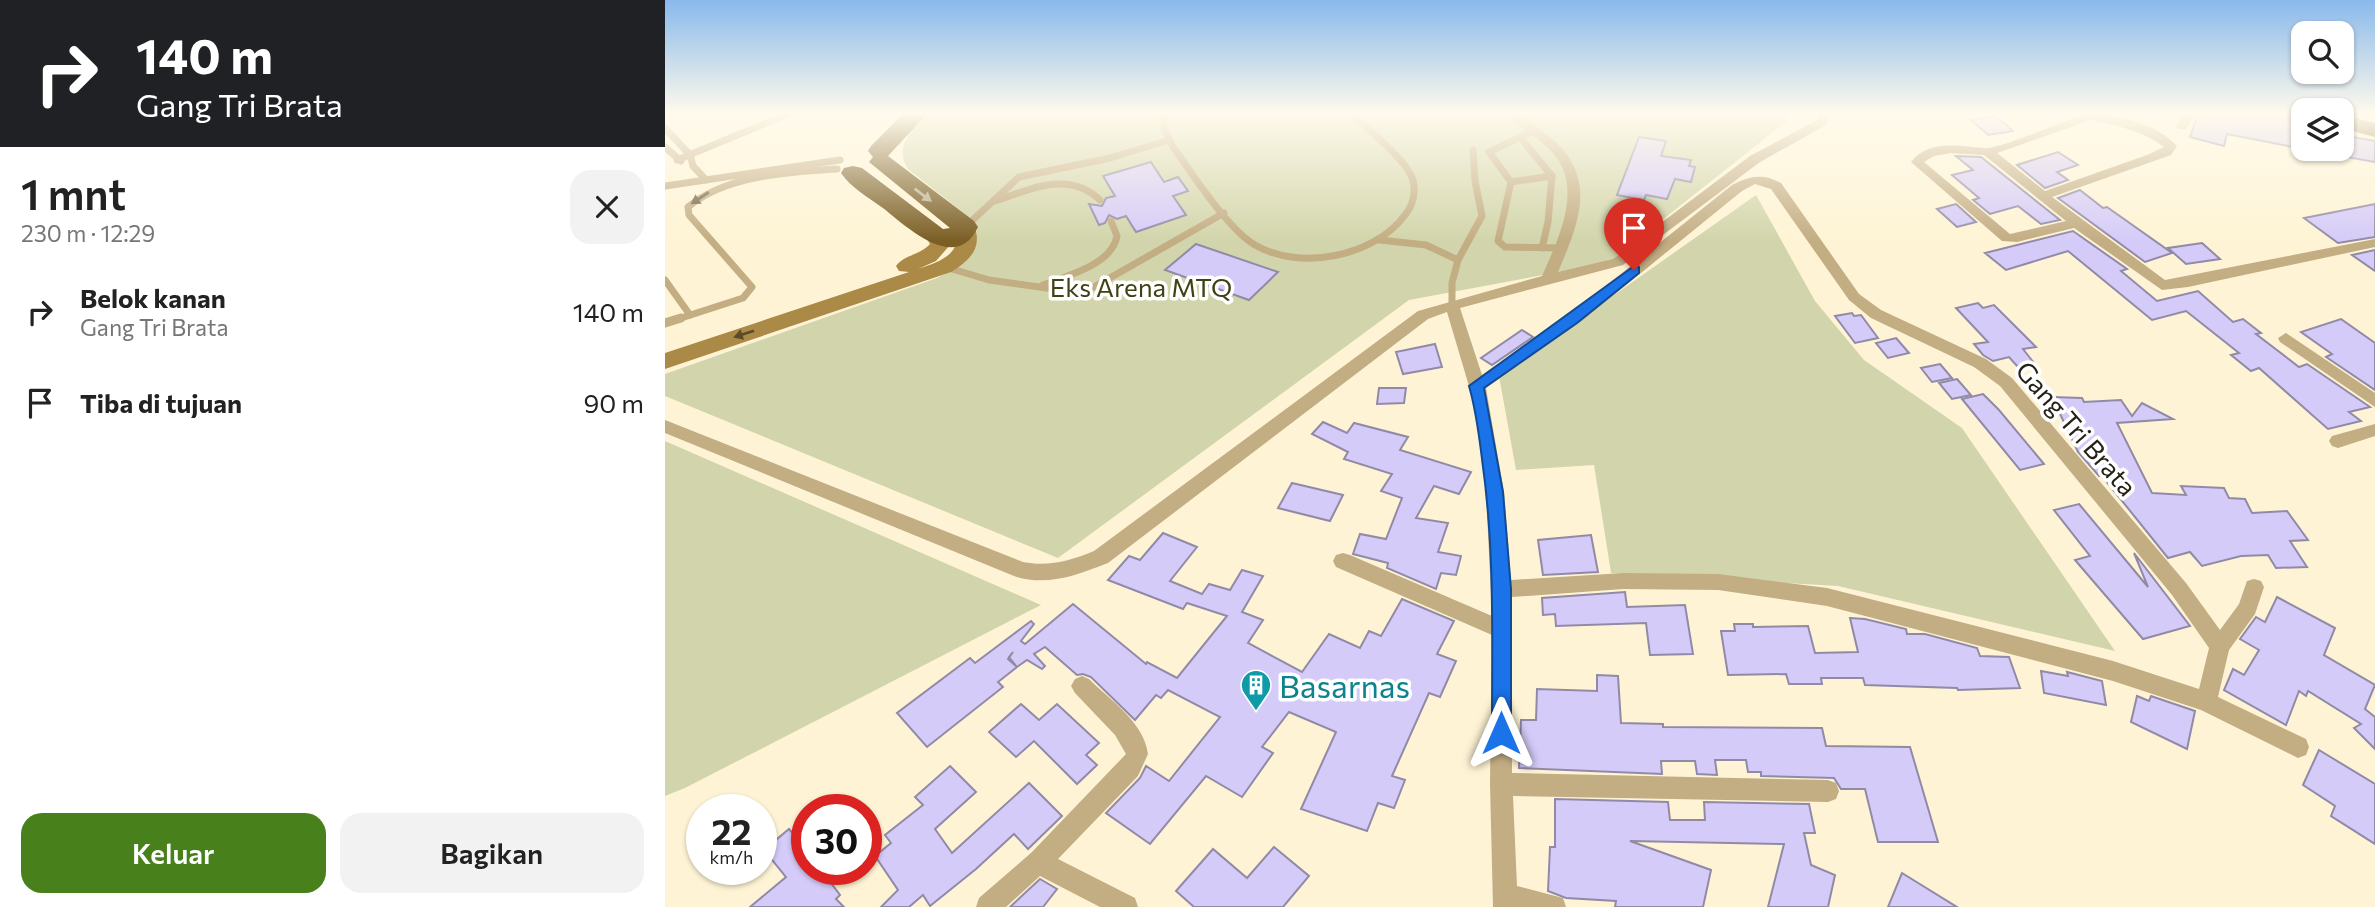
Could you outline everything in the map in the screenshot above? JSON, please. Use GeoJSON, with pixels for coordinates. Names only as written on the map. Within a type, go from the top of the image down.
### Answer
{"type":"FeatureCollection","features":[{"type":"Feature","properties":{"kind":"highway"},"geometry":{"type":"LineString","coordinates":[[859,161],[863,156]]}},
{"type":"Feature","properties":{"kind":"highway"},"geometry":{"type":"LineString","coordinates":[[859,161],[865,156]]}},
{"type":"Feature","properties":{"kind":"highway"},"geometry":{"type":"LineString","coordinates":[[859,161],[965,227],[962,233],[936,253],[859,161]]}},
{"type":"Feature","properties":{"kind":"street"},"geometry":{"type":"LineString","coordinates":[[1548,279],[1561,248],[1577,188],[1571,168],[1562,156]]}},
{"type":"Feature","properties":{"kind":"street"},"geometry":{"type":"LineString","coordinates":[[665,426],[1021,570],[1038,575],[1060,572],[1101,557],[1423,315],[1548,279],[1606,267],[1632,254],[1760,156]]}},
{"type":"Feature","properties":{"kind":"street"},"geometry":{"type":"LineString","coordinates":[[1922,156],[1916,162],[2007,238],[2017,239],[2076,223]]}},
{"type":"Feature","properties":{"kind":"street"},"geometry":{"type":"LineString","coordinates":[[1993,156],[2076,223],[2158,283],[2168,286],[2375,243]]}},
{"type":"Feature","properties":{"kind":"street"},"geometry":{"type":"LineString","coordinates":[[2043,196],[2156,156]]}},
{"type":"Feature","properties":{"kind":"street","name":"Gang Tri Brata"},"geometry":{"type":"LineString","coordinates":[[1476,386],[1502,371],[1572,320],[1737,188],[1752,180],[1770,182],[1776,186],[1854,298],[1876,314],[1980,363],[2006,382],[2179,589],[2220,646]]}},
{"type":"Feature","properties":{"kind":"street"},"geometry":{"type":"LineString","coordinates":[[665,343],[936,253]]}},
{"type":"Feature","properties":{"kind":"street"},"geometry":{"type":"LineString","coordinates":[[665,360],[936,253]]}},
{"type":"Feature","properties":{"kind":"street"},"geometry":{"type":"LineString","coordinates":[[1452,305],[1482,403],[1495,492],[1502,589],[1501,784],[1506,901],[1554,907]]}},
{"type":"Feature","properties":{"kind":"street"},"geometry":{"type":"LineString","coordinates":[[2286,338],[2375,401]]}},
{"type":"Feature","properties":{"kind":"street"},"geometry":{"type":"LineString","coordinates":[[2338,441],[2375,430]]}},
{"type":"Feature","properties":{"kind":"street"},"geometry":{"type":"LineString","coordinates":[[1343,561],[1502,630]]}},
{"type":"Feature","properties":{"kind":"street"},"geometry":{"type":"LineString","coordinates":[[1502,589],[1623,581],[1705,582],[1827,597],[2113,671],[2206,702],[2298,747]]}},
{"type":"Feature","properties":{"kind":"street"},"geometry":{"type":"LineString","coordinates":[[2206,702],[2220,646],[2248,608],[2254,587]]}},
{"type":"Feature","properties":{"kind":"street"},"geometry":{"type":"LineString","coordinates":[[988,907],[1040,860],[1130,768],[1137,752],[1134,741],[1081,686]]}},
{"type":"Feature","properties":{"kind":"street"},"geometry":{"type":"LineString","coordinates":[[1501,784],[1828,791]]}},
{"type":"Feature","properties":{"kind":"street"},"geometry":{"type":"LineString","coordinates":[[1040,860],[1051,869],[1126,907]]}},
{"type":"Feature","properties":{"kind":"lane"},"geometry":{"type":"LineString","coordinates":[[674,156],[693,166],[706,180]]}},
{"type":"Feature","properties":{"kind":"lane"},"geometry":{"type":"LineString","coordinates":[[677,160],[687,156]]}},
{"type":"Feature","properties":{"kind":"lane"},"geometry":{"type":"LineString","coordinates":[[690,156],[693,166]]}},
{"type":"Feature","properties":{"kind":"lane"},"geometry":{"type":"LineString","coordinates":[[965,227],[1013,182],[1026,175],[1116,156]]}},
{"type":"Feature","properties":{"kind":"lane"},"geometry":{"type":"LineString","coordinates":[[1181,156],[1246,240],[1274,252],[1294,255],[1358,249],[1391,233],[1405,218],[1412,204],[1415,181],[1394,156]]}},
{"type":"Feature","properties":{"kind":"lane"},"geometry":{"type":"LineString","coordinates":[[1452,305],[1452,283],[1458,260],[1482,216],[1473,156]]}},
{"type":"Feature","properties":{"kind":"lane"},"geometry":{"type":"LineString","coordinates":[[1492,156],[1511,182],[1498,241],[1505,247],[1561,248]]}},
{"type":"Feature","properties":{"kind":"lane"},"geometry":{"type":"LineString","coordinates":[[1536,156],[1552,176],[1548,222],[1542,248]]}},
{"type":"Feature","properties":{"kind":"lane"},"geometry":{"type":"LineString","coordinates":[[665,186],[859,161]]}},
{"type":"Feature","properties":{"kind":"lane"},"geometry":{"type":"LineString","coordinates":[[665,323],[743,298],[752,287],[689,215],[688,207],[692,202],[714,190],[733,184],[859,161]]}},
{"type":"Feature","properties":{"kind":"lane"},"geometry":{"type":"LineString","coordinates":[[1511,182],[1552,176]]}},
{"type":"Feature","properties":{"kind":"lane"},"geometry":{"type":"LineString","coordinates":[[990,203],[1062,182],[1077,184],[1094,192],[1100,200]]}},
{"type":"Feature","properties":{"kind":"lane"},"geometry":{"type":"LineString","coordinates":[[936,253],[975,279],[1041,286],[1065,292],[1087,291],[1224,213]]}},
{"type":"Feature","properties":{"kind":"lane"},"geometry":{"type":"LineString","coordinates":[[1041,286],[1103,258],[1116,244],[1117,232],[1111,221]]}},
{"type":"Feature","properties":{"kind":"lane"},"geometry":{"type":"LineString","coordinates":[[1379,240],[1426,244],[1458,260]]}},
{"type":"Feature","properties":{"kind":"lane"},"geometry":{"type":"LineString","coordinates":[[665,280],[690,315]]}},
{"type":"Feature","properties":{"kind":"green space","name":"Eks Arena MTQ"},"geometry":{"type":"Polygon","coordinates":[[[903,156],[1742,156],[1608,263],[1409,300],[1058,558],[665,396],[665,374],[937,278],[964,261],[972,249],[977,232],[961,211],[908,169],[903,156]]]}},
{"type":"Feature","properties":{"kind":"green space"},"geometry":{"type":"Polygon","coordinates":[[[1756,195],[1815,301],[1864,360],[1962,428],[2115,651],[1838,586],[1611,573],[1594,465],[1516,470],[1499,376],[1756,195]]]}},
{"type":"Feature","properties":{"kind":"green space"},"geometry":{"type":"Polygon","coordinates":[[[665,441],[1041,605],[665,796],[665,441]]]}},
{"type":"Feature","properties":{"kind":"building"},"geometry":{"type":"Polygon","coordinates":[[[1632,156],[1691,160],[1689,166],[1695,167],[1691,182],[1675,179],[1667,199],[1646,195],[1644,200],[1617,195],[1632,156]]]}},
{"type":"Feature","properties":{"kind":"building"},"geometry":{"type":"Polygon","coordinates":[[[1956,156],[1981,157],[2060,220],[2041,224],[2018,206],[1990,214],[1973,200],[1979,198],[1952,175],[1973,170],[1956,156]]]}},
{"type":"Feature","properties":{"kind":"building"},"geometry":{"type":"Polygon","coordinates":[[[2044,156],[2065,156],[2078,165],[2057,172],[2068,180],[2045,188],[2017,165],[2044,156]]]}},
{"type":"Feature","properties":{"kind":"building"},"geometry":{"type":"Polygon","coordinates":[[[2354,156],[2375,156],[2375,162],[2354,158],[2354,156]]]}},
{"type":"Feature","properties":{"kind":"building"},"geometry":{"type":"Polygon","coordinates":[[[1151,162],[1164,182],[1178,177],[1188,191],[1173,196],[1186,215],[1136,232],[1126,216],[1117,219],[1109,215],[1105,223],[1099,225],[1089,204],[1102,206],[1106,198],[1115,196],[1103,176],[1151,162]]]}},
{"type":"Feature","properties":{"kind":"building"},"geometry":{"type":"Polygon","coordinates":[[[2080,190],[2172,253],[2145,262],[2058,198],[2080,190]]]}},
{"type":"Feature","properties":{"kind":"building"},"geometry":{"type":"Polygon","coordinates":[[[1956,204],[1976,222],[1957,227],[1937,209],[1956,204]]]}},
{"type":"Feature","properties":{"kind":"building"},"geometry":{"type":"Polygon","coordinates":[[[2375,204],[2375,237],[2338,243],[2304,218],[2375,204]]]}},
{"type":"Feature","properties":{"kind":"building"},"geometry":{"type":"Polygon","coordinates":[[[2073,231],[2127,269],[2121,271],[2157,301],[2198,291],[2233,322],[2243,319],[2261,333],[2256,334],[2299,367],[2307,364],[2370,407],[2349,412],[2361,421],[2328,429],[2259,368],[2251,371],[2231,355],[2239,353],[2186,311],[2152,320],[2068,251],[2006,270],[1985,253],[2073,231]]]}},
{"type":"Feature","properties":{"kind":"building"},"geometry":{"type":"Polygon","coordinates":[[[2202,243],[2220,259],[2186,264],[2168,248],[2202,243]]]}},
{"type":"Feature","properties":{"kind":"building"},"geometry":{"type":"Polygon","coordinates":[[[1196,244],[1278,272],[1249,300],[1165,270],[1196,244]]]}},
{"type":"Feature","properties":{"kind":"building"},"geometry":{"type":"Polygon","coordinates":[[[2375,250],[2375,271],[2352,255],[2375,250]]]}},
{"type":"Feature","properties":{"kind":"building"},"geometry":{"type":"Polygon","coordinates":[[[1978,303],[1983,308],[1994,305],[2036,347],[2023,349],[2034,363],[2017,366],[2009,357],[1993,361],[1983,355],[1974,344],[1988,342],[1956,308],[1978,303]]]}},
{"type":"Feature","properties":{"kind":"building"},"geometry":{"type":"Polygon","coordinates":[[[1852,313],[1854,316],[1861,315],[1878,338],[1855,343],[1835,316],[1852,313]]]}},
{"type":"Feature","properties":{"kind":"building"},"geometry":{"type":"Polygon","coordinates":[[[2341,319],[2375,343],[2375,390],[2326,357],[2332,354],[2301,332],[2341,319]]]}},
{"type":"Feature","properties":{"kind":"building"},"geometry":{"type":"Polygon","coordinates":[[[1522,330],[1533,337],[1492,365],[1481,358],[1522,330]]]}},
{"type":"Feature","properties":{"kind":"building"},"geometry":{"type":"Polygon","coordinates":[[[1896,338],[1909,353],[1888,358],[1876,343],[1896,338]]]}},
{"type":"Feature","properties":{"kind":"building"},"geometry":{"type":"Polygon","coordinates":[[[1435,344],[1442,367],[1403,374],[1396,352],[1435,344]]]}},
{"type":"Feature","properties":{"kind":"building"},"geometry":{"type":"Polygon","coordinates":[[[1940,364],[1952,378],[1932,382],[1921,368],[1940,364]]]}},
{"type":"Feature","properties":{"kind":"building"},"geometry":{"type":"Polygon","coordinates":[[[1957,379],[1971,395],[1952,399],[1939,383],[1957,379]]]}},
{"type":"Feature","properties":{"kind":"building"},"geometry":{"type":"Polygon","coordinates":[[[1379,388],[1406,388],[1404,403],[1377,404],[1379,388]]]}},
{"type":"Feature","properties":{"kind":"building"},"geometry":{"type":"Polygon","coordinates":[[[1983,394],[2044,464],[2020,470],[1962,399],[1983,394]]]}},
{"type":"Feature","properties":{"kind":"building"},"geometry":{"type":"Polygon","coordinates":[[[2052,397],[2082,398],[2084,402],[2121,400],[2132,416],[2142,403],[2173,419],[2117,423],[2152,493],[2186,495],[2181,486],[2224,488],[2229,498],[2245,499],[2252,513],[2287,511],[2308,540],[2290,541],[2307,567],[2276,568],[2268,555],[2241,556],[2202,566],[2190,552],[2168,558],[2102,476],[2099,476],[2078,452],[2052,397]]]}},
{"type":"Feature","properties":{"kind":"building"},"geometry":{"type":"Polygon","coordinates":[[[1323,422],[1347,433],[1354,423],[1408,437],[1400,450],[1471,472],[1459,494],[1434,486],[1416,518],[1448,523],[1438,552],[1461,556],[1456,575],[1441,573],[1436,589],[1387,568],[1388,563],[1353,554],[1360,534],[1386,539],[1402,498],[1381,491],[1392,474],[1344,459],[1348,452],[1312,434],[1323,422]]]}},
{"type":"Feature","properties":{"kind":"building"},"geometry":{"type":"Polygon","coordinates":[[[1292,483],[1343,495],[1330,521],[1278,508],[1292,483]]]}},
{"type":"Feature","properties":{"kind":"building"},"geometry":{"type":"Polygon","coordinates":[[[2079,504],[2148,587],[2134,553],[2190,626],[2143,639],[2075,560],[2090,556],[2054,510],[2079,504]]]}},
{"type":"Feature","properties":{"kind":"building"},"geometry":{"type":"Polygon","coordinates":[[[1163,533],[1197,547],[1170,581],[1202,594],[1209,584],[1230,590],[1242,570],[1263,576],[1242,612],[1263,620],[1248,643],[1302,672],[1329,634],[1360,648],[1369,631],[1381,636],[1402,599],[1454,621],[1437,654],[1456,661],[1440,697],[1429,693],[1392,776],[1405,780],[1394,808],[1378,803],[1367,831],[1301,809],[1336,732],[1289,712],[1262,747],[1273,753],[1242,797],[1206,776],[1150,844],[1106,813],[1140,778],[1146,766],[1169,781],[1220,717],[1168,690],[1161,698],[1156,695],[1135,720],[1091,677],[1077,675],[1045,647],[1034,654],[1045,666],[1042,669],[1027,660],[1017,667],[998,682],[1003,687],[927,747],[897,713],[970,658],[975,663],[1031,621],[1034,624],[1021,641],[1025,644],[1073,604],[1146,664],[1147,662],[1177,678],[1227,616],[1187,603],[1183,609],[1108,580],[1129,556],[1140,560],[1163,533]]]}},
{"type":"Feature","properties":{"kind":"building"},"geometry":{"type":"Polygon","coordinates":[[[1591,535],[1598,572],[1543,575],[1538,540],[1591,535]]]}},
{"type":"Feature","properties":{"kind":"building"},"geometry":{"type":"Polygon","coordinates":[[[1625,592],[1627,607],[1685,605],[1693,654],[1650,655],[1646,623],[1556,626],[1555,614],[1543,615],[1542,598],[1625,592]]]}},
{"type":"Feature","properties":{"kind":"building"},"geometry":{"type":"Polygon","coordinates":[[[2277,597],[2335,628],[2324,655],[2375,685],[2365,709],[2375,717],[2375,749],[2354,728],[2361,724],[2308,691],[2306,696],[2299,691],[2286,725],[2224,690],[2233,669],[2244,675],[2259,650],[2240,639],[2256,617],[2265,622],[2277,597]]]}},
{"type":"Feature","properties":{"kind":"building"},"geometry":{"type":"Polygon","coordinates":[[[1850,618],[1865,619],[1906,629],[1907,634],[1925,634],[1977,648],[1980,656],[2009,657],[2020,688],[1958,690],[1865,685],[1863,678],[1821,678],[1822,684],[1789,684],[1786,674],[1728,675],[1721,631],[1735,631],[1734,624],[1753,624],[1753,627],[1808,626],[1815,653],[1858,652],[1850,618]]]}},
{"type":"Feature","properties":{"kind":"building"},"geometry":{"type":"Polygon","coordinates":[[[2041,671],[2068,676],[2067,672],[2102,681],[2106,705],[2044,693],[2041,671]]]}},
{"type":"Feature","properties":{"kind":"building"},"geometry":{"type":"Polygon","coordinates":[[[1597,675],[1618,676],[1621,723],[1663,724],[1663,727],[1822,728],[1826,746],[1910,747],[1938,842],[1878,842],[1865,789],[1841,789],[1834,778],[1761,776],[1761,772],[1748,772],[1746,760],[1715,760],[1717,775],[1697,774],[1695,761],[1661,761],[1662,774],[1519,768],[1521,720],[1536,720],[1537,689],[1597,691],[1597,675]]]}},
{"type":"Feature","properties":{"kind":"building"},"geometry":{"type":"Polygon","coordinates":[[[2137,696],[2149,701],[2151,696],[2195,711],[2187,749],[2131,722],[2137,696]]]}},
{"type":"Feature","properties":{"kind":"building"},"geometry":{"type":"Polygon","coordinates":[[[1021,704],[1039,720],[1057,704],[1099,743],[1086,755],[1097,765],[1077,784],[1034,741],[1016,757],[989,732],[1021,704]]]}},
{"type":"Feature","properties":{"kind":"building"},"geometry":{"type":"Polygon","coordinates":[[[2319,750],[2375,784],[2375,844],[2331,816],[2335,806],[2303,785],[2319,750]]]}},
{"type":"Feature","properties":{"kind":"building"},"geometry":{"type":"Polygon","coordinates":[[[950,766],[976,792],[935,829],[952,853],[1029,783],[1062,816],[1028,849],[1014,834],[930,906],[923,895],[909,907],[881,907],[898,890],[882,866],[882,850],[891,843],[885,835],[923,805],[915,797],[950,766]]]}},
{"type":"Feature","properties":{"kind":"building"},"geometry":{"type":"Polygon","coordinates":[[[1555,799],[1668,802],[1670,820],[1705,820],[1704,802],[1809,804],[1815,833],[1804,833],[1811,865],[1835,875],[1828,907],[1768,907],[1784,844],[1630,841],[1711,870],[1703,907],[1615,907],[1616,901],[1566,898],[1548,891],[1550,847],[1555,847],[1555,799]]]}},
{"type":"Feature","properties":{"kind":"building"},"geometry":{"type":"Polygon","coordinates":[[[789,829],[791,831],[791,885],[832,885],[840,895],[836,899],[844,907],[750,907],[786,877],[777,866],[777,839],[789,829]]]}},
{"type":"Feature","properties":{"kind":"building"},"geometry":{"type":"Polygon","coordinates":[[[1274,847],[1309,876],[1283,907],[1194,907],[1176,891],[1213,849],[1247,878],[1274,847]]]}},
{"type":"Feature","properties":{"kind":"building"},"geometry":{"type":"Polygon","coordinates":[[[1902,873],[1957,907],[1888,907],[1902,873]]]}},
{"type":"Feature","properties":{"kind":"building"},"geometry":{"type":"Polygon","coordinates":[[[1040,879],[1057,889],[1043,907],[1010,907],[1040,879]]]}},
{"type":"Feature","properties":{"kind":"place","name":"Basarnas"},"geometry":{"type":"Point","coordinates":[1256,712]}},
{"type":"Feature","properties":{"kind":"route"},"geometry":{"type":"LineString","coordinates":[[1501,733],[1502,589],[1495,492],[1482,403],[1476,386],[1502,371],[1572,320],[1634,270]]}}]}
